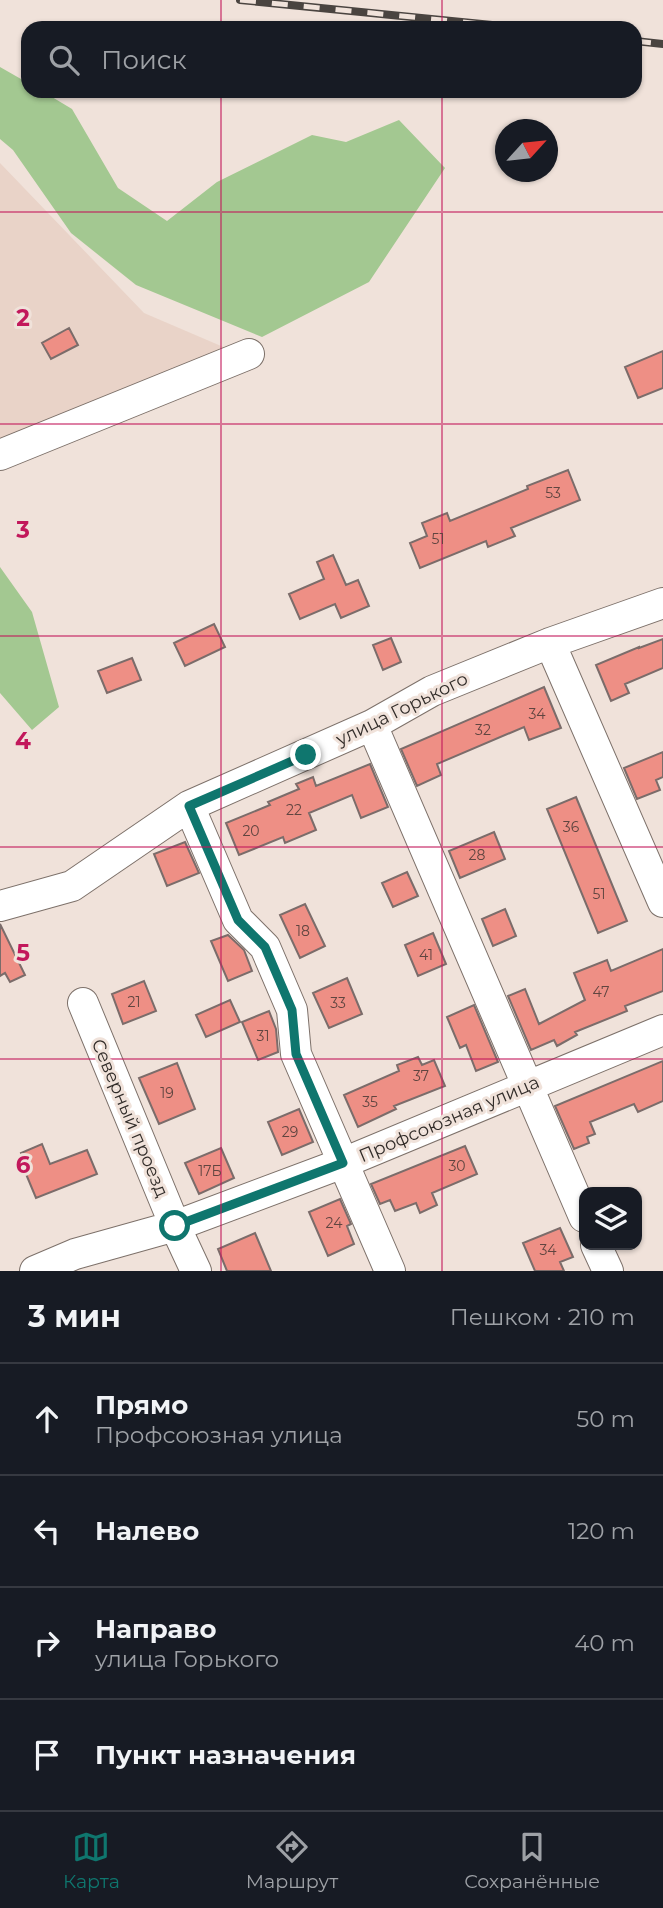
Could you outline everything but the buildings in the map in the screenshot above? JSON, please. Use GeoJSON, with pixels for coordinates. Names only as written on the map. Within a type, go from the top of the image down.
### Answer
{"type":"FeatureCollection","features":[{"type":"Feature","properties":{"kind":"street"},"geometry":{"type":"LineString","coordinates":[[0,455],[249,354]]}},
{"type":"Feature","properties":{"kind":"street","name":"улица Горького"},"geometry":{"type":"LineString","coordinates":[[0,906],[72,886],[189,806],[372,725],[432,691],[550,643],[663,603]]}},
{"type":"Feature","properties":{"kind":"street"},"geometry":{"type":"LineString","coordinates":[[550,643],[663,902]]}},
{"type":"Feature","properties":{"kind":"street"},"geometry":{"type":"LineString","coordinates":[[372,725],[579,1205]]}},
{"type":"Feature","properties":{"kind":"street"},"geometry":{"type":"LineString","coordinates":[[189,806],[238,920],[265,947],[292,1010],[296,1054],[390,1271]]}},
{"type":"Feature","properties":{"kind":"street","name":"Северный проезд"},"geometry":{"type":"LineString","coordinates":[[83,1003],[196,1271]]}},
{"type":"Feature","properties":{"kind":"street","name":"Профсоюзная улица"},"geometry":{"type":"LineString","coordinates":[[35,1271],[75,1254],[175,1226],[343,1163],[663,1030]]}},
{"type":"Feature","properties":{"kind":"street"},"geometry":{"type":"LineString","coordinates":[[598,1250],[608,1271]]}},
{"type":"Feature","properties":{"kind":"shaded area"},"geometry":{"type":"Polygon","coordinates":[[[0,163],[144,313],[228,349],[0,440],[0,163]]]}},
{"type":"Feature","properties":{"kind":"green space"},"geometry":{"type":"Polygon","coordinates":[[[0,67],[21,79],[21,98],[54,98],[72,109],[118,188],[167,221],[217,182],[312,135],[346,142],[399,120],[445,168],[369,282],[262,337],[136,285],[71,233],[13,150],[0,139],[0,67]]]}},
{"type":"Feature","properties":{"kind":"green space"},"geometry":{"type":"Polygon","coordinates":[[[0,567],[32,612],[59,707],[32,730],[0,693],[0,567]]]}},
{"type":"Feature","properties":{"kind":"railway"},"geometry":{"type":"LineString","coordinates":[[240,0],[452,21]]}},
{"type":"Feature","properties":{"kind":"railway"},"geometry":{"type":"LineString","coordinates":[[642,42],[663,44]]}},
{"type":"Feature","properties":{"kind":"route"},"geometry":{"type":"LineString","coordinates":[[175,1226],[343,1163],[296,1054],[292,1010],[265,947],[238,920],[189,806],[306,755]]}}]}
